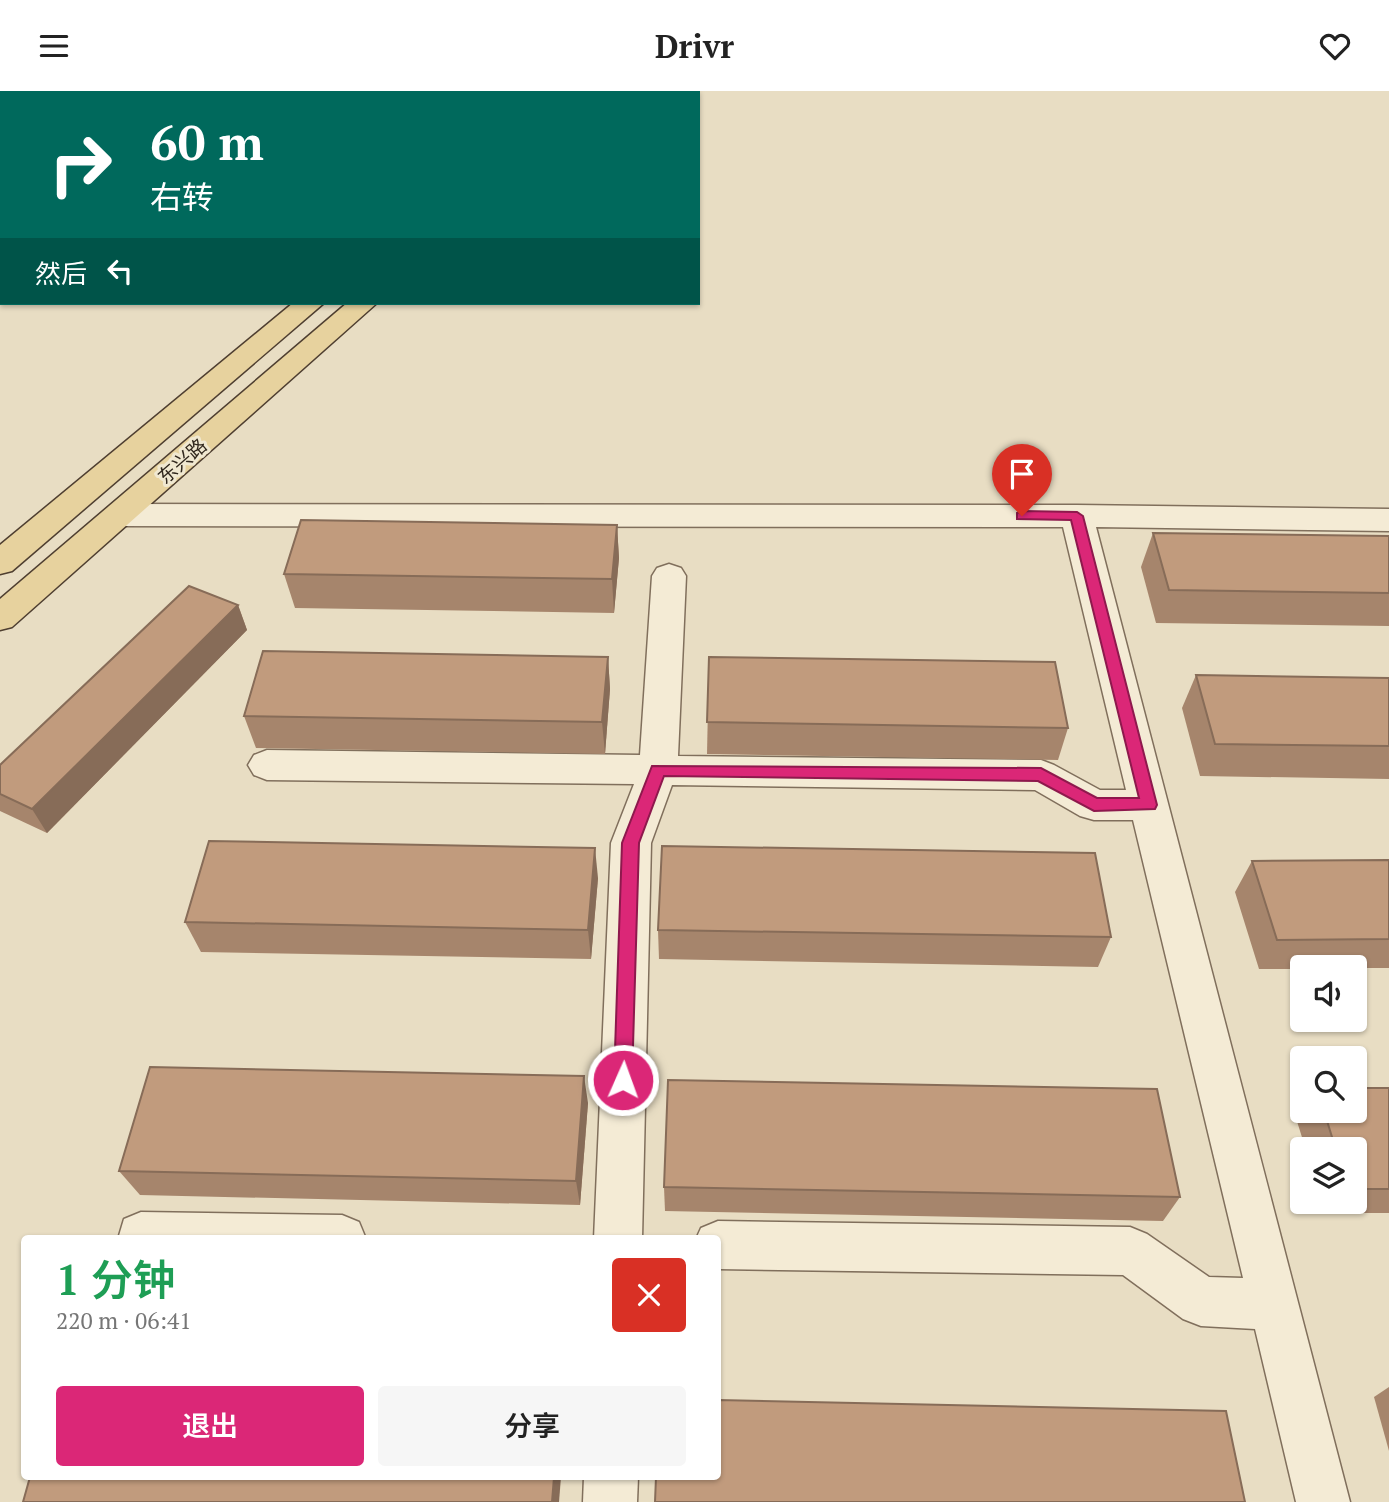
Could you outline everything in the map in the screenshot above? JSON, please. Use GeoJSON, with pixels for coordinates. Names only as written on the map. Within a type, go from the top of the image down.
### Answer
{"type":"FeatureCollection","features":[{"type":"Feature","properties":{"kind":"main road","name":"东兴路"},"geometry":{"type":"LineString","coordinates":[[0,563],[308,305]]}},
{"type":"Feature","properties":{"kind":"main road","name":"东兴路"},"geometry":{"type":"LineString","coordinates":[[0,618],[361,305]]}},
{"type":"Feature","properties":{"kind":"street"},"geometry":{"type":"LineString","coordinates":[[120,515],[1077,516],[1389,520]]}},
{"type":"Feature","properties":{"kind":"street"},"geometry":{"type":"LineString","coordinates":[[1077,516],[1323,1502]]}},
{"type":"Feature","properties":{"kind":"street"},"geometry":{"type":"LineString","coordinates":[[618,1235],[631,843],[658,770],[669,576]]}},
{"type":"Feature","properties":{"kind":"street"},"geometry":{"type":"LineString","coordinates":[[267,765],[1041,775],[1094,805],[1149,805]]}},
{"type":"Feature","properties":{"kind":"street"},"geometry":{"type":"LineString","coordinates":[[721,1245],[1130,1251],[1200,1301],[1274,1305]]}},
{"type":"Feature","properties":{"kind":"street"},"geometry":{"type":"LineString","coordinates":[[610,1502],[611,1480]]}},
{"type":"Feature","properties":{"kind":"building"},"geometry":{"type":"Polygon","coordinates":[[[301,520],[617,525],[612,579],[284,574],[301,520]]]}},
{"type":"Feature","properties":{"kind":"building"},"geometry":{"type":"Polygon","coordinates":[[[1153,533],[1389,536],[1389,593],[1169,590],[1153,533]]]}},
{"type":"Feature","properties":{"kind":"building"},"geometry":{"type":"Polygon","coordinates":[[[189,586],[238,605],[32,809],[0,794],[0,765],[189,586]]]}},
{"type":"Feature","properties":{"kind":"building"},"geometry":{"type":"Polygon","coordinates":[[[263,651],[608,657],[602,722],[244,716],[263,651]]]}},
{"type":"Feature","properties":{"kind":"building"},"geometry":{"type":"Polygon","coordinates":[[[709,657],[1055,662],[1068,728],[707,722],[709,657]]]}},
{"type":"Feature","properties":{"kind":"building"},"geometry":{"type":"Polygon","coordinates":[[[1196,675],[1389,678],[1389,746],[1215,744],[1196,675]]]}},
{"type":"Feature","properties":{"kind":"building"},"geometry":{"type":"Polygon","coordinates":[[[209,841],[595,848],[588,930],[185,922],[209,841]]]}},
{"type":"Feature","properties":{"kind":"building"},"geometry":{"type":"Polygon","coordinates":[[[662,846],[1095,853],[1111,937],[658,930],[662,846]]]}},
{"type":"Feature","properties":{"kind":"building"},"geometry":{"type":"Polygon","coordinates":[[[1389,860],[1389,939],[1277,940],[1252,861],[1389,860]]]}},
{"type":"Feature","properties":{"kind":"building"},"geometry":{"type":"Polygon","coordinates":[[[150,1067],[584,1076],[576,1181],[119,1171],[150,1067]]]}},
{"type":"Feature","properties":{"kind":"building"},"geometry":{"type":"Polygon","coordinates":[[[668,1080],[1157,1089],[1180,1197],[664,1187],[668,1080]]]}},
{"type":"Feature","properties":{"kind":"building"},"geometry":{"type":"Polygon","coordinates":[[[1367,1088],[1389,1088],[1389,1189],[1367,1189],[1367,1137],[1332,1137],[1328,1123],[1367,1123],[1367,1088]]]}},
{"type":"Feature","properties":{"kind":"building"},"geometry":{"type":"Polygon","coordinates":[[[721,1400],[1226,1411],[1245,1502],[655,1502],[656,1480],[721,1480],[721,1400]]]}},
{"type":"Feature","properties":{"kind":"building"},"geometry":{"type":"Polygon","coordinates":[[[29,1480],[554,1480],[552,1502],[23,1502],[29,1480]]]}},
{"type":"Feature","properties":{"kind":"route"},"geometry":{"type":"LineString","coordinates":[[623,1080],[631,843],[658,770],[1041,775],[1094,805],[1149,805],[1077,516],[1022,516]]}}]}
